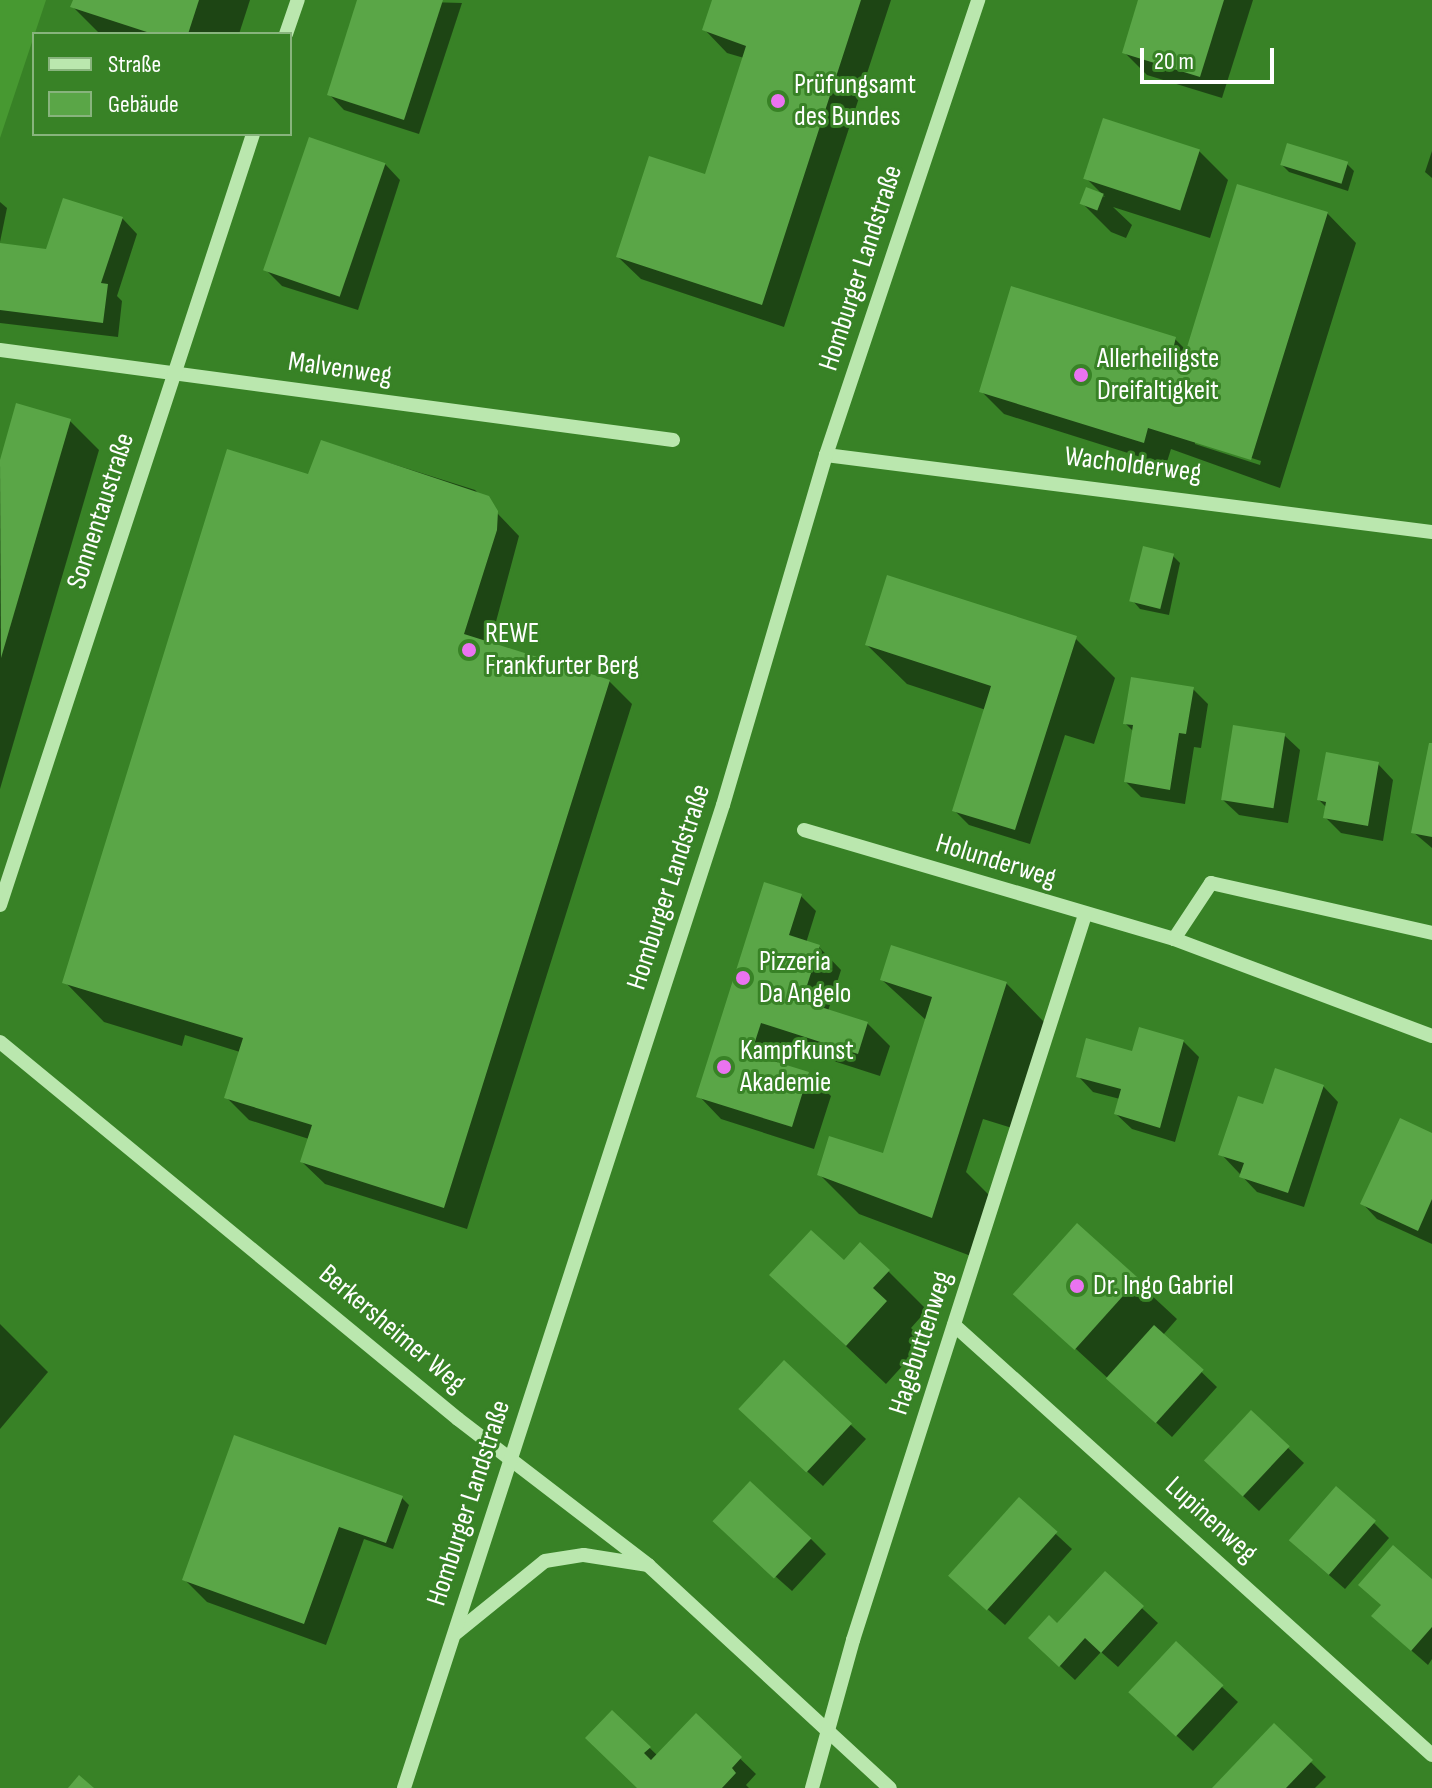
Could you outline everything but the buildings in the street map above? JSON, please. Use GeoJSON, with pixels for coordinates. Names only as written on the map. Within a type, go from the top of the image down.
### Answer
{"type":"FeatureCollection","features":[{"type":"Feature","properties":{"kind":"street"},"geometry":{"type":"LineString","coordinates":[[287,32],[298,0]]}},
{"type":"Feature","properties":{"kind":"street","name":"Homburger Landstraße"},"geometry":{"type":"LineString","coordinates":[[404,1788],[723,805],[826,455],[978,0]]}},
{"type":"Feature","properties":{"kind":"street","name":"Sonnentaustraße"},"geometry":{"type":"LineString","coordinates":[[0,905],[252,136]]}},
{"type":"Feature","properties":{"kind":"street","name":"Malvenweg"},"geometry":{"type":"LineString","coordinates":[[0,350],[673,440]]}},
{"type":"Feature","properties":{"kind":"street","name":"Wacholderweg"},"geometry":{"type":"LineString","coordinates":[[826,455],[1432,532]]}},
{"type":"Feature","properties":{"kind":"street","name":"Holunderweg"},"geometry":{"type":"LineString","coordinates":[[804,830],[1174,939],[1432,1036]]}},
{"type":"Feature","properties":{"kind":"street"},"geometry":{"type":"LineString","coordinates":[[1174,939],[1211,883],[1432,933]]}},
{"type":"Feature","properties":{"kind":"street","name":"Hagebuttenweg"},"geometry":{"type":"LineString","coordinates":[[812,1788],[826,1733],[1085,915]]}},
{"type":"Feature","properties":{"kind":"street","name":"Berkersheimer Weg"},"geometry":{"type":"LineString","coordinates":[[0,1042],[458,1419],[648,1565],[826,1733],[890,1788]]}},
{"type":"Feature","properties":{"kind":"street","name":"Lupinenweg"},"geometry":{"type":"LineString","coordinates":[[954,1325],[1432,1755]]}},
{"type":"Feature","properties":{"kind":"street"},"geometry":{"type":"LineString","coordinates":[[455,1634],[545,1561],[584,1555],[648,1565]]}},
{"type":"Feature","properties":{"kind":"green space"},"geometry":{"type":"Polygon","coordinates":[[[0,0],[46,0],[35,32],[32,32],[32,42],[0,138],[0,0]]]}},
{"type":"Feature","properties":{"kind":"place","name":"Prüfungsamt des Bundes"},"geometry":{"type":"Point","coordinates":[778,101]}},
{"type":"Feature","properties":{"kind":"place","name":"Allerheiligste Dreifaltigkeit"},"geometry":{"type":"Point","coordinates":[1081,375]}},
{"type":"Feature","properties":{"kind":"place","name":"REWE Frankfurter Berg"},"geometry":{"type":"Point","coordinates":[469,650]}},
{"type":"Feature","properties":{"kind":"place","name":"Pizzeria Da Angelo"},"geometry":{"type":"Point","coordinates":[743,978]}},
{"type":"Feature","properties":{"kind":"place","name":"Kampfkunst Akademie"},"geometry":{"type":"Point","coordinates":[724,1067]}},
{"type":"Feature","properties":{"kind":"place","name":"Dr. Ingo Gabriel"},"geometry":{"type":"Point","coordinates":[1077,1286]}}]}
